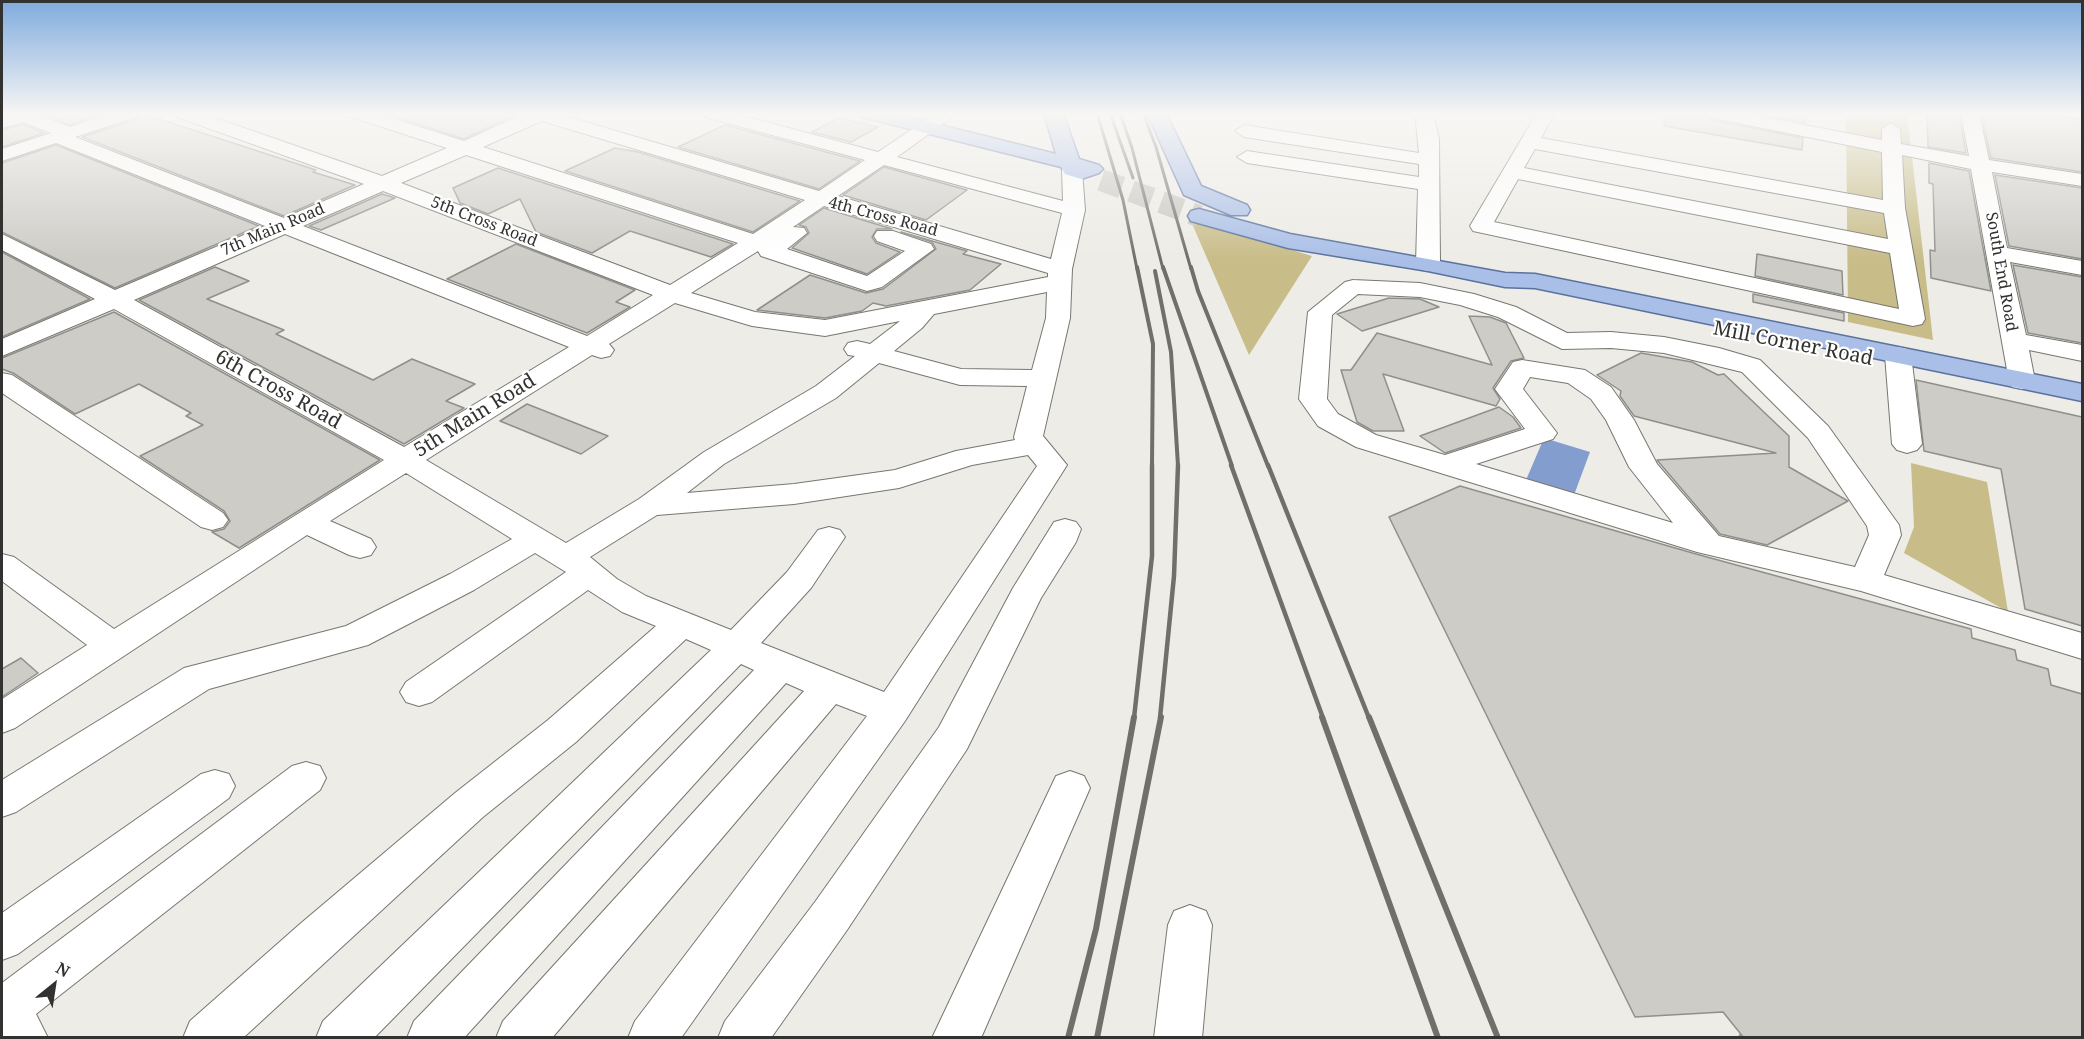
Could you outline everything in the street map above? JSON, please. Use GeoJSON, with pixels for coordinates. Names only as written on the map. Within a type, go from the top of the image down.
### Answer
{"type":"FeatureCollection","features":[{"type":"Feature","properties":{"kind":"main road"},"geometry":{"type":"LineString","coordinates":[[1049,161],[1084,171]]}},
{"type":"Feature","properties":{"kind":"main road"},"geometry":{"type":"LineString","coordinates":[[1079,161],[1084,171]]}},
{"type":"Feature","properties":{"kind":"main road","name":"Mill Corner Road"},"geometry":{"type":"LineString","coordinates":[[1179,161],[1192,190],[1345,249]]}},
{"type":"Feature","properties":{"kind":"main road","name":"Mill Corner Road"},"geometry":{"type":"LineString","coordinates":[[1199,216],[1288,241],[1345,249],[1505,280],[1524,290],[1712,333],[1898,360],[2082,393]]}},
{"type":"Feature","properties":{"kind":"main road","name":"Mill Corner Road"},"geometry":{"type":"LineString","coordinates":[[1898,360],[2082,404]]}},
{"type":"Feature","properties":{"kind":"street"},"geometry":{"type":"LineString","coordinates":[[126,161],[279,226],[610,354]]}},
{"type":"Feature","properties":{"kind":"street","name":"5th Cross Road"},"geometry":{"type":"LineString","coordinates":[[320,161],[671,294],[752,319],[825,328]]}},
{"type":"Feature","properties":{"kind":"street","name":"7th Main Road"},"geometry":{"type":"LineString","coordinates":[[2,348],[116,300],[279,226],[436,161]]}},
{"type":"Feature","properties":{"kind":"street"},"geometry":{"type":"LineString","coordinates":[[504,161],[756,242]]}},
{"type":"Feature","properties":{"kind":"street","name":"4th Cross Road"},"geometry":{"type":"LineString","coordinates":[[676,161],[814,210],[948,234],[1060,275]]}},
{"type":"Feature","properties":{"kind":"street","name":"5th Main Road"},"geometry":{"type":"LineString","coordinates":[[2,718],[305,522],[671,294],[814,210],[879,161]]}},
{"type":"Feature","properties":{"kind":"street"},"geometry":{"type":"LineString","coordinates":[[897,161],[1074,210]]}},
{"type":"Feature","properties":{"kind":"street"},"geometry":{"type":"LineString","coordinates":[[1271,161],[1427,184]]}},
{"type":"Feature","properties":{"kind":"street"},"geometry":{"type":"LineString","coordinates":[[1428,161],[1428,264]]}},
{"type":"Feature","properties":{"kind":"street"},"geometry":{"type":"LineString","coordinates":[[1518,161],[1481,226],[1913,319],[1894,208],[1892,161]]}},
{"type":"Feature","properties":{"kind":"street"},"geometry":{"type":"LineString","coordinates":[[1637,161],[1894,208]]}},
{"type":"Feature","properties":{"kind":"street"},"geometry":{"type":"LineString","coordinates":[[1976,161],[2082,180]]}},
{"type":"Feature","properties":{"kind":"street","name":"South End Road"},"geometry":{"type":"LineString","coordinates":[[1981,163],[2022,381]]}},
{"type":"Feature","properties":{"kind":"street"},"geometry":{"type":"LineString","coordinates":[[652,1038],[892,711],[1052,465],[1028,437],[1058,318],[1060,275],[1084,171]]}},
{"type":"Feature","properties":{"kind":"street"},"geometry":{"type":"LineString","coordinates":[[1512,172],[1901,248]]}},
{"type":"Feature","properties":{"kind":"street"},"geometry":{"type":"LineString","coordinates":[[814,210],[919,246],[923,249],[874,282],[867,284],[769,251],[814,210]]}},
{"type":"Feature","properties":{"kind":"street","name":"6th Cross Road"},"geometry":{"type":"LineString","coordinates":[[2,242],[116,300],[405,460],[560,555],[605,587],[634,604],[892,711]]}},
{"type":"Feature","properties":{"kind":"street"},"geometry":{"type":"LineString","coordinates":[[1999,253],[2082,268]]}},
{"type":"Feature","properties":{"kind":"street"},"geometry":{"type":"LineString","coordinates":[[1044,378],[960,377],[872,354],[836,341],[825,328],[926,308],[1060,275]]}},
{"type":"Feature","properties":{"kind":"street"},"geometry":{"type":"LineString","coordinates":[[1865,582],[1885,536],[1883,525],[1818,432],[1795,407],[1712,333],[1637,342],[1562,341],[1507,312],[1465,299],[1408,289],[1353,287],[1320,312],[1313,399],[1328,420],[1366,441],[1708,544],[1865,582],[2082,646]]}},
{"type":"Feature","properties":{"kind":"street"},"geometry":{"type":"LineString","coordinates":[[2,800],[198,678],[356,636],[462,582],[560,555],[650,506],[714,458],[826,392],[913,323],[926,308]]}},
{"type":"Feature","properties":{"kind":"street"},"geometry":{"type":"LineString","coordinates":[[2028,342],[2082,353]]}},
{"type":"Feature","properties":{"kind":"street"},"geometry":{"type":"LineString","coordinates":[[1898,360],[1907,444]]}},
{"type":"Feature","properties":{"kind":"street"},"geometry":{"type":"LineString","coordinates":[[1445,465],[1543,433],[1509,389],[1522,368],[1576,376],[1601,393],[1620,420],[1644,467],[1708,544]]}},
{"type":"Feature","properties":{"kind":"street"},"geometry":{"type":"LineString","coordinates":[[2,381],[212,520]]}},
{"type":"Feature","properties":{"kind":"street"},"geometry":{"type":"LineString","coordinates":[[650,506],[794,494],[899,479],[966,457],[1035,445]]}},
{"type":"Feature","properties":{"kind":"street"},"geometry":{"type":"LineString","coordinates":[[305,522],[360,547]]}},
{"type":"Feature","properties":{"kind":"street"},"geometry":{"type":"LineString","coordinates":[[742,1038],[831,916],[953,738],[1025,596],[1060,543],[1065,529]]}},
{"type":"Feature","properties":{"kind":"street"},"geometry":{"type":"LineString","coordinates":[[340,1038],[736,647],[799,580],[829,537]]}},
{"type":"Feature","properties":{"kind":"street"},"geometry":{"type":"LineString","coordinates":[[419,692],[560,555]]}},
{"type":"Feature","properties":{"kind":"street"},"geometry":{"type":"LineString","coordinates":[[2,565],[114,647]]}},
{"type":"Feature","properties":{"kind":"street"},"geometry":{"type":"LineString","coordinates":[[207,1038],[469,805],[562,731],[682,623]]}},
{"type":"Feature","properties":{"kind":"street"},"geometry":{"type":"LineString","coordinates":[[431,1038],[780,666]]}},
{"type":"Feature","properties":{"kind":"street"},"geometry":{"type":"LineString","coordinates":[[520,1038],[830,687]]}},
{"type":"Feature","properties":{"kind":"street"},"geometry":{"type":"LineString","coordinates":[[8,1016],[306,778]]}},
{"type":"Feature","properties":{"kind":"street"},"geometry":{"type":"LineString","coordinates":[[2,939],[215,786]]}},
{"type":"Feature","properties":{"kind":"street"},"geometry":{"type":"LineString","coordinates":[[956,1038],[1070,788]]}},
{"type":"Feature","properties":{"kind":"street"},"geometry":{"type":"LineString","coordinates":[[1178,1038],[1190,925]]}},
{"type":"Feature","properties":{"kind":"shaded area"},"geometry":{"type":"Polygon","coordinates":[[[1846,161],[1913,161],[1933,340],[1848,322],[1846,161]]]}},
{"type":"Feature","properties":{"kind":"shaded area"},"geometry":{"type":"Polygon","coordinates":[[[1190,219],[1312,256],[1249,355],[1190,219]]]}},
{"type":"Feature","properties":{"kind":"shaded area"},"geometry":{"type":"Polygon","coordinates":[[[1911,463],[1987,482],[2008,612],[1904,553],[1914,527],[1911,463]]]}},
{"type":"Feature","properties":{"kind":"water"},"geometry":{"type":"Polygon","coordinates":[[[1544,438],[1590,452],[1574,495],[1526,480],[1544,438]]]}},
{"type":"Feature","properties":{"kind":"building"},"geometry":{"type":"Polygon","coordinates":[[[97,161],[259,226],[115,288],[2,232],[2,163],[97,161]]]}},
{"type":"Feature","properties":{"kind":"building"},"geometry":{"type":"Polygon","coordinates":[[[145,161],[290,161],[316,170],[313,172],[355,185],[284,216],[145,161]]]}},
{"type":"Feature","properties":{"kind":"building"},"geometry":{"type":"Polygon","coordinates":[[[586,161],[669,161],[800,201],[753,232],[565,171],[586,161]]]}},
{"type":"Feature","properties":{"kind":"building"},"geometry":{"type":"Polygon","coordinates":[[[727,161],[859,161],[819,189],[727,161]]]}},
{"type":"Feature","properties":{"kind":"building"},"geometry":{"type":"Polygon","coordinates":[[[2014,161],[2082,161],[2082,172],[2014,161]]]}},
{"type":"Feature","properties":{"kind":"building"},"geometry":{"type":"Polygon","coordinates":[[[1929,163],[1969,171],[1991,291],[1931,278],[1930,250],[1935,251],[1933,184],[1929,183],[1929,163]]]}},
{"type":"Feature","properties":{"kind":"building"},"geometry":{"type":"Polygon","coordinates":[[[884,167],[967,190],[926,220],[843,195],[884,167]]]}},
{"type":"Feature","properties":{"kind":"building"},"geometry":{"type":"Polygon","coordinates":[[[498,168],[733,244],[711,257],[630,231],[592,253],[536,232],[520,199],[488,214],[460,203],[453,188],[498,168]]]}},
{"type":"Feature","properties":{"kind":"building"},"geometry":{"type":"Polygon","coordinates":[[[1995,175],[2082,188],[2082,259],[2009,246],[1995,175]]]}},
{"type":"Feature","properties":{"kind":"building"},"geometry":{"type":"Polygon","coordinates":[[[382,194],[395,198],[321,230],[309,226],[382,194]]]}},
{"type":"Feature","properties":{"kind":"building"},"geometry":{"type":"Polygon","coordinates":[[[824,208],[892,229],[877,229],[872,237],[876,243],[900,252],[867,274],[792,248],[809,233],[806,227],[799,225],[824,208]]]}},
{"type":"Feature","properties":{"kind":"building"},"geometry":{"type":"Polygon","coordinates":[[[901,232],[967,251],[963,254],[1001,264],[970,290],[886,306],[873,303],[862,311],[825,318],[757,310],[810,275],[866,293],[883,289],[936,249],[932,242],[901,232]]]}},
{"type":"Feature","properties":{"kind":"building"},"geometry":{"type":"Polygon","coordinates":[[[516,244],[635,290],[616,302],[630,307],[587,333],[447,279],[516,244]]]}},
{"type":"Feature","properties":{"kind":"building"},"geometry":{"type":"Polygon","coordinates":[[[2,252],[90,299],[2,337],[2,252]]]}},
{"type":"Feature","properties":{"kind":"building"},"geometry":{"type":"Polygon","coordinates":[[[1757,254],[1842,271],[1843,295],[1755,276],[1757,254]]]}},
{"type":"Feature","properties":{"kind":"building"},"geometry":{"type":"Polygon","coordinates":[[[2013,265],[2082,277],[2082,343],[2028,333],[2013,265]]]}},
{"type":"Feature","properties":{"kind":"building"},"geometry":{"type":"Polygon","coordinates":[[[215,267],[249,281],[207,299],[284,330],[276,334],[373,380],[412,359],[475,384],[446,401],[464,408],[404,444],[139,300],[215,267]]]}},
{"type":"Feature","properties":{"kind":"building"},"geometry":{"type":"Polygon","coordinates":[[[1753,294],[1844,313],[1844,321],[1753,302],[1753,294]]]}},
{"type":"Feature","properties":{"kind":"building"},"geometry":{"type":"Polygon","coordinates":[[[1389,298],[1420,299],[1439,307],[1362,331],[1337,314],[1389,298]]]}},
{"type":"Feature","properties":{"kind":"building"},"geometry":{"type":"Polygon","coordinates":[[[114,312],[380,460],[239,548],[212,532],[224,529],[230,521],[224,511],[140,456],[203,425],[186,416],[191,413],[139,384],[75,414],[13,373],[2,369],[2,358],[114,312]]]}},
{"type":"Feature","properties":{"kind":"building"},"geometry":{"type":"Polygon","coordinates":[[[1469,316],[1490,317],[1506,323],[1524,358],[1511,361],[1493,388],[1500,399],[1496,406],[1383,374],[1404,431],[1373,431],[1357,422],[1341,370],[1351,370],[1377,333],[1492,365],[1469,316]]]}},
{"type":"Feature","properties":{"kind":"building"},"geometry":{"type":"Polygon","coordinates":[[[1641,353],[1692,362],[1718,375],[1724,374],[1789,436],[1789,467],[1848,501],[1767,545],[1720,534],[1657,460],[1776,453],[1634,416],[1620,396],[1621,391],[1597,375],[1641,353]]]}},
{"type":"Feature","properties":{"kind":"building"},"geometry":{"type":"Polygon","coordinates":[[[1916,380],[2082,417],[2082,626],[2025,609],[2001,469],[1924,451],[1916,380]]]}},
{"type":"Feature","properties":{"kind":"building"},"geometry":{"type":"Polygon","coordinates":[[[527,404],[608,436],[581,454],[500,421],[527,404]]]}},
{"type":"Feature","properties":{"kind":"building"},"geometry":{"type":"Polygon","coordinates":[[[1499,407],[1513,417],[1521,428],[1445,453],[1420,436],[1499,407]]]}},
{"type":"Feature","properties":{"kind":"building"},"geometry":{"type":"Polygon","coordinates":[[[1460,486],[1696,554],[1971,629],[1972,638],[2015,650],[2017,660],[2048,669],[2051,685],[2082,694],[2082,1038],[1744,1038],[1723,1012],[1635,1017],[1389,517],[1460,486]]]}},
{"type":"Feature","properties":{"kind":"building"},"geometry":{"type":"Polygon","coordinates":[[[21,658],[38,673],[2,697],[2,669],[21,658]]]}},
{"type":"Feature","properties":{"kind":"tunnel"},"geometry":{"type":"LineString","coordinates":[[1101,180],[1199,216]]}},
{"type":"Feature","properties":{"kind":"railway"},"geometry":{"type":"LineString","coordinates":[[1111,161],[1123,200],[1137,269]]}},
{"type":"Feature","properties":{"kind":"railway"},"geometry":{"type":"LineString","coordinates":[[1127,161],[1133,178]]}},
{"type":"Feature","properties":{"kind":"railway"},"geometry":{"type":"LineString","coordinates":[[1135,161],[1163,269]]}},
{"type":"Feature","properties":{"kind":"railway"},"geometry":{"type":"LineString","coordinates":[[1160,161],[1191,269]]}},
{"type":"Feature","properties":{"kind":"railway"},"geometry":{"type":"LineString","coordinates":[[1137,267],[1153,344],[1152,466]]}},
{"type":"Feature","properties":{"kind":"railway"},"geometry":{"type":"LineString","coordinates":[[1163,267],[1232,466]]}},
{"type":"Feature","properties":{"kind":"railway"},"geometry":{"type":"LineString","coordinates":[[1191,267],[1198,291],[1268,466]]}},
{"type":"Feature","properties":{"kind":"railway"},"geometry":{"type":"LineString","coordinates":[[1155,271],[1171,352],[1178,466]]}},
{"type":"Feature","properties":{"kind":"railway"},"geometry":{"type":"LineString","coordinates":[[1231,465],[1323,718]]}},
{"type":"Feature","properties":{"kind":"railway"},"geometry":{"type":"LineString","coordinates":[[1268,465],[1369,718]]}},
{"type":"Feature","properties":{"kind":"railway"},"geometry":{"type":"LineString","coordinates":[[1134,718],[1152,556],[1152,466]]}},
{"type":"Feature","properties":{"kind":"railway"},"geometry":{"type":"LineString","coordinates":[[1160,718],[1174,576],[1178,466]]}},
{"type":"Feature","properties":{"kind":"railway"},"geometry":{"type":"LineString","coordinates":[[1068,1038],[1096,929],[1134,717]]}},
{"type":"Feature","properties":{"kind":"railway"},"geometry":{"type":"LineString","coordinates":[[1097,1038],[1161,717]]}},
{"type":"Feature","properties":{"kind":"railway"},"geometry":{"type":"LineString","coordinates":[[1322,717],[1438,1038]]}},
{"type":"Feature","properties":{"kind":"railway"},"geometry":{"type":"LineString","coordinates":[[1369,717],[1498,1038]]}}]}
